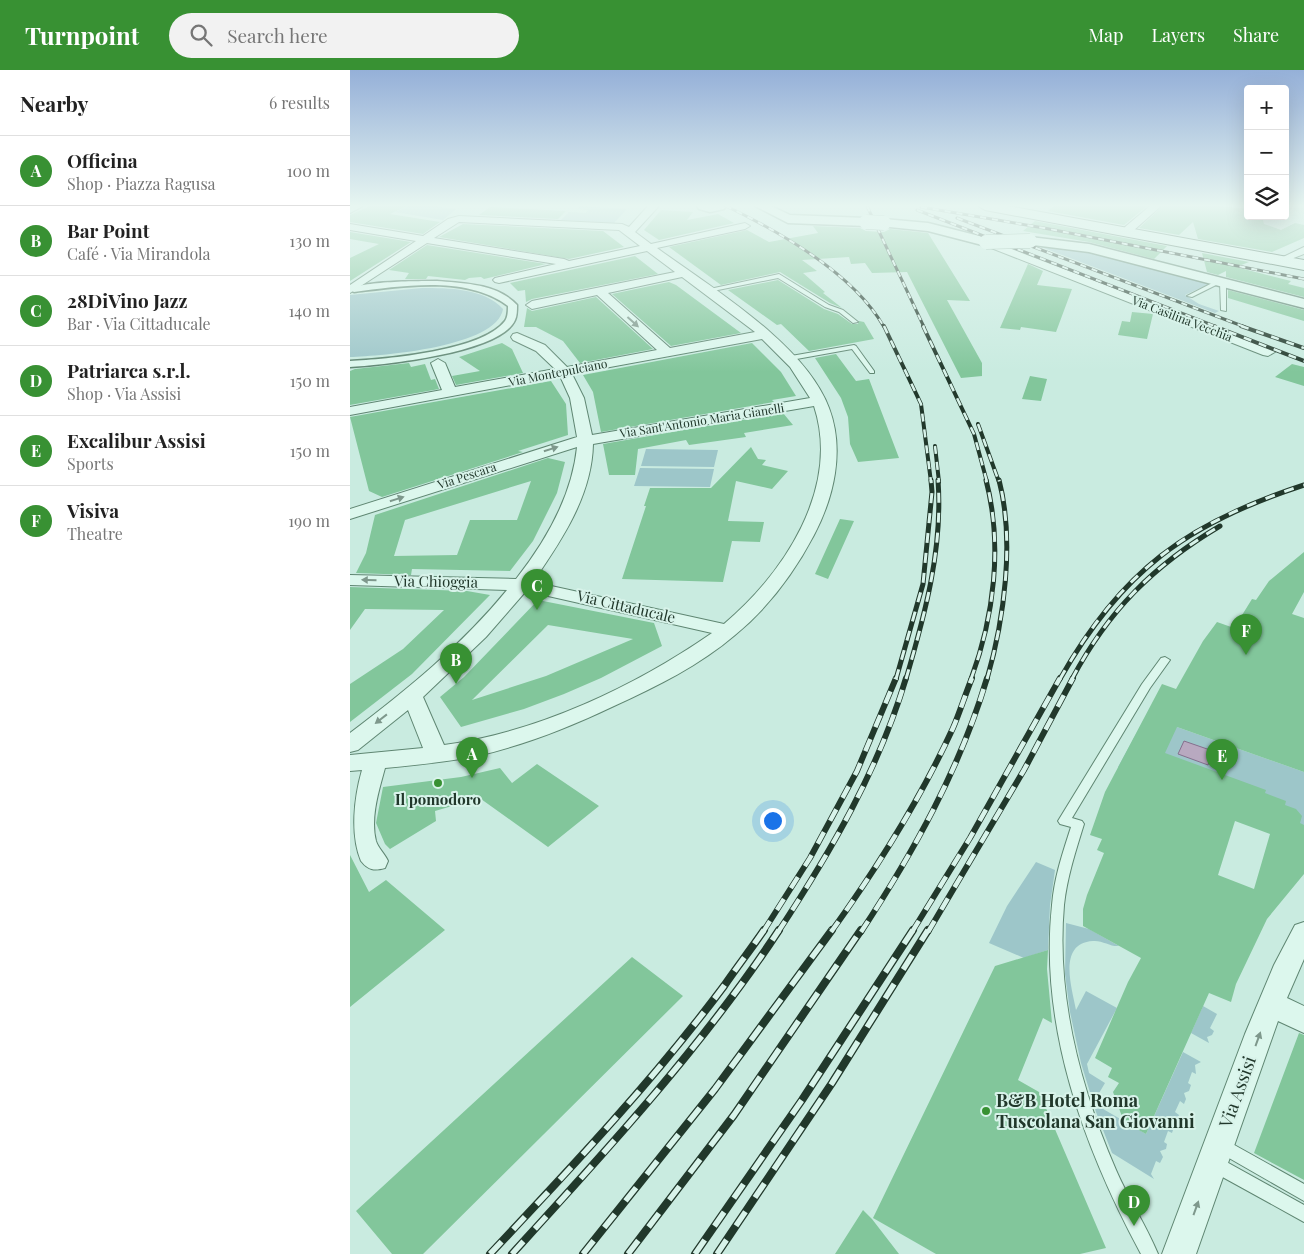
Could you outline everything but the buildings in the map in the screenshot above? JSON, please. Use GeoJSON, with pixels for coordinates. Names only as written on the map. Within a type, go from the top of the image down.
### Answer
{"type":"FeatureCollection","features":[{"type":"Feature","properties":{"kind":"main road"},"geometry":{"type":"LineString","coordinates":[[1284,261],[1304,265]]}},
{"type":"Feature","properties":{"kind":"street"},"geometry":{"type":"LineString","coordinates":[[352,289],[393,261]]}},
{"type":"Feature","properties":{"kind":"street"},"geometry":{"type":"LineString","coordinates":[[559,261],[576,264]]}},
{"type":"Feature","properties":{"kind":"street"},"geometry":{"type":"LineString","coordinates":[[478,288],[499,280],[589,261]]}},
{"type":"Feature","properties":{"kind":"street"},"geometry":{"type":"LineString","coordinates":[[350,762],[438,754],[475,748],[541,729],[622,695],[669,670],[729,631],[767,594],[792,560],[821,501],[829,469],[827,429],[819,401],[792,358],[766,334],[669,261]]}},
{"type":"Feature","properties":{"kind":"street","name":"Via Casilina Vecchia"},"geometry":{"type":"LineString","coordinates":[[1035,261],[1268,352]]}},
{"type":"Feature","properties":{"kind":"street","name":"Via Casilina Vecchia"},"geometry":{"type":"LineString","coordinates":[[1142,261],[1304,304]]}},
{"type":"Feature","properties":{"kind":"street"},"geometry":{"type":"LineString","coordinates":[[532,305],[685,273]]}},
{"type":"Feature","properties":{"kind":"street"},"geometry":{"type":"LineString","coordinates":[[350,364],[400,360],[444,352],[480,341],[499,331],[512,319],[514,314],[513,305],[503,296],[478,288],[423,284],[352,289]]}},
{"type":"Feature","properties":{"kind":"street"},"geometry":{"type":"LineString","coordinates":[[599,291],[668,352]]}},
{"type":"Feature","properties":{"kind":"street","name":"Via Montepulciano"},"geometry":{"type":"LineString","coordinates":[[350,411],[766,334]]}},
{"type":"Feature","properties":{"kind":"street"},"geometry":{"type":"LineString","coordinates":[[350,744],[465,650],[498,615],[522,585],[552,541],[576,491],[582,473],[585,440],[577,398],[556,359],[546,351],[517,337]]}},
{"type":"Feature","properties":{"kind":"street"},"geometry":{"type":"LineString","coordinates":[[438,363],[450,393]]}},
{"type":"Feature","properties":{"kind":"street","name":"Via Sant'Antonio Maria Gianelli"},"geometry":{"type":"LineString","coordinates":[[585,440],[819,401]]}},
{"type":"Feature","properties":{"kind":"street","name":"Via Pescara"},"geometry":{"type":"LineString","coordinates":[[350,514],[585,440]]}},
{"type":"Feature","properties":{"kind":"street","name":"Via Chioggia"},"geometry":{"type":"LineString","coordinates":[[350,580],[522,585]]}},
{"type":"Feature","properties":{"kind":"street","name":"Via Cittaducale"},"geometry":{"type":"LineString","coordinates":[[522,585],[729,631]]}},
{"type":"Feature","properties":{"kind":"street"},"geometry":{"type":"LineString","coordinates":[[412,695],[438,754]]}},
{"type":"Feature","properties":{"kind":"street"},"geometry":{"type":"LineString","coordinates":[[376,760],[362,807],[360,828],[364,849],[376,861]]}},
{"type":"Feature","properties":{"kind":"street","name":"Via Assisi"},"geometry":{"type":"LineString","coordinates":[[1179,1254],[1287,965],[1304,934]]}},
{"type":"Feature","properties":{"kind":"street"},"geometry":{"type":"LineString","coordinates":[[1272,1004],[1304,1020]]}},
{"type":"Feature","properties":{"kind":"lane"},"geometry":{"type":"LineString","coordinates":[[708,290],[778,276],[828,307],[841,311],[855,322]]}},
{"type":"Feature","properties":{"kind":"lane"},"geometry":{"type":"LineString","coordinates":[[1190,296],[1221,281],[1224,310]]}},
{"type":"Feature","properties":{"kind":"lane"},"geometry":{"type":"LineString","coordinates":[[792,358],[854,348],[872,372]]}},
{"type":"Feature","properties":{"kind":"lane"},"geometry":{"type":"LineString","coordinates":[[1150,1254],[1134,1226],[1114,1180],[1084,1105],[1072,1063],[1058,990],[1057,924],[1064,869],[1078,824],[1064,821],[1146,686],[1165,660]]}},
{"type":"Feature","properties":{"kind":"lane"},"geometry":{"type":"LineString","coordinates":[[1216,1153],[1304,1193]]}},
{"type":"Feature","properties":{"kind":"lane"},"geometry":{"type":"LineString","coordinates":[[1216,1153],[1304,1214]]}},
{"type":"Feature","properties":{"kind":"shaded area"},"geometry":{"type":"Polygon","coordinates":[[[1079,261],[1126,261],[1211,283],[1185,295],[1199,304],[1219,311],[1215,313],[1079,261]]]}},
{"type":"Feature","properties":{"kind":"shaded area"},"geometry":{"type":"Polygon","coordinates":[[[422,288],[454,289],[476,293],[495,302],[503,309],[496,322],[481,332],[460,341],[411,351],[350,357],[350,295],[422,288]]]}},
{"type":"Feature","properties":{"kind":"shaded area"},"geometry":{"type":"Polygon","coordinates":[[[646,449],[718,450],[714,467],[641,466],[646,449]]]}},
{"type":"Feature","properties":{"kind":"shaded area"},"geometry":{"type":"Polygon","coordinates":[[[640,468],[714,469],[710,487],[634,486],[640,468]]]}},
{"type":"Feature","properties":{"kind":"shaded area"},"geometry":{"type":"Polygon","coordinates":[[[1146,716],[1304,772],[1304,837],[1118,767],[1146,716]]]}},
{"type":"Feature","properties":{"kind":"shaded area"},"geometry":{"type":"Polygon","coordinates":[[[1184,741],[1213,751],[1208,765],[1178,754],[1184,741]]]}},
{"type":"Feature","properties":{"kind":"shaded area"},"geometry":{"type":"Polygon","coordinates":[[[1036,862],[1055,870],[1050,905],[1048,950],[1024,958],[989,943],[1007,906],[1036,862]]]}},
{"type":"Feature","properties":{"kind":"shaded area"},"geometry":{"type":"Polygon","coordinates":[[[1066,923],[1089,929],[1119,946],[1093,941],[1082,944],[1075,950],[1071,958],[1070,979],[1076,1010],[1086,991],[1117,1008],[1087,1064],[1089,1073],[1105,1083],[1095,1100],[1098,1106],[1146,1134],[1183,1052],[1201,1062],[1195,1065],[1196,1074],[1192,1072],[1188,1083],[1191,1085],[1189,1091],[1184,1093],[1186,1099],[1184,1104],[1180,1101],[1175,1112],[1179,1115],[1176,1123],[1171,1124],[1172,1133],[1168,1131],[1164,1142],[1167,1144],[1166,1149],[1160,1151],[1163,1157],[1160,1163],[1156,1161],[1151,1174],[1154,1179],[1112,1153],[1096,1112],[1081,1063],[1070,1012],[1065,974],[1066,923]]]}},
{"type":"Feature","properties":{"kind":"shaded area"},"geometry":{"type":"Polygon","coordinates":[[[1203,1006],[1217,1014],[1210,1028],[1214,1031],[1212,1035],[1207,1037],[1209,1043],[1191,1033],[1203,1006]]]}},
{"type":"Feature","properties":{"kind":"railway"},"geometry":{"type":"LineString","coordinates":[[821,261],[854,289],[871,308],[884,327]]}},
{"type":"Feature","properties":{"kind":"railway"},"geometry":{"type":"LineString","coordinates":[[893,261],[924,327]]}},
{"type":"Feature","properties":{"kind":"railway"},"geometry":{"type":"LineString","coordinates":[[1048,261],[1217,327]]}},
{"type":"Feature","properties":{"kind":"railway"},"geometry":{"type":"LineString","coordinates":[[1071,261],[1245,327]]}},
{"type":"Feature","properties":{"kind":"railway"},"geometry":{"type":"LineString","coordinates":[[1214,261],[1304,279]]}},
{"type":"Feature","properties":{"kind":"railway"},"geometry":{"type":"LineString","coordinates":[[884,326],[921,404],[931,482]]}},
{"type":"Feature","properties":{"kind":"railway"},"geometry":{"type":"LineString","coordinates":[[923,326],[974,434],[987,482]]}},
{"type":"Feature","properties":{"kind":"railway"},"geometry":{"type":"LineString","coordinates":[[1214,326],[1304,361]]}},
{"type":"Feature","properties":{"kind":"railway"},"geometry":{"type":"LineString","coordinates":[[1241,326],[1304,348]]}},
{"type":"Feature","properties":{"kind":"railway"},"geometry":{"type":"LineString","coordinates":[[978,424],[999,482]]}},
{"type":"Feature","properties":{"kind":"railway"},"geometry":{"type":"LineString","coordinates":[[935,446],[939,482]]}},
{"type":"Feature","properties":{"kind":"railway"},"geometry":{"type":"LineString","coordinates":[[896,679],[923,584],[932,492],[931,480]]}},
{"type":"Feature","properties":{"kind":"railway"},"geometry":{"type":"LineString","coordinates":[[906,679],[931,581],[938,531],[938,480]]}},
{"type":"Feature","properties":{"kind":"railway"},"geometry":{"type":"LineString","coordinates":[[971,679],[985,631],[994,581],[994,530],[986,480]]}},
{"type":"Feature","properties":{"kind":"railway"},"geometry":{"type":"LineString","coordinates":[[987,679],[998,632],[1007,554],[1004,504],[999,480]]}},
{"type":"Feature","properties":{"kind":"railway"},"geometry":{"type":"LineString","coordinates":[[1060,679],[1083,641],[1107,608],[1133,580],[1161,556],[1191,535],[1225,516],[1304,485]]}},
{"type":"Feature","properties":{"kind":"railway"},"geometry":{"type":"LineString","coordinates":[[1072,679],[1101,632],[1135,592],[1174,557],[1220,526]]}},
{"type":"Feature","properties":{"kind":"railway"},"geometry":{"type":"LineString","coordinates":[[763,932],[810,858],[857,771],[896,678]]}},
{"type":"Feature","properties":{"kind":"railway"},"geometry":{"type":"LineString","coordinates":[[778,932],[834,841],[867,778],[895,712],[906,678]]}},
{"type":"Feature","properties":{"kind":"railway"},"geometry":{"type":"LineString","coordinates":[[831,932],[865,883],[912,807],[953,728],[972,678]]}},
{"type":"Feature","properties":{"kind":"railway"},"geometry":{"type":"LineString","coordinates":[[861,932],[917,841],[949,778],[976,712],[987,678]]}},
{"type":"Feature","properties":{"kind":"railway"},"geometry":{"type":"LineString","coordinates":[[912,932],[970,838],[1060,678]]}},
{"type":"Feature","properties":{"kind":"railway"},"geometry":{"type":"LineString","coordinates":[[928,932],[1024,770],[1073,678]]}},
{"type":"Feature","properties":{"kind":"railway"},"geometry":{"type":"LineString","coordinates":[[490,1254],[581,1156],[669,1056],[724,986],[764,930]]}},
{"type":"Feature","properties":{"kind":"railway"},"geometry":{"type":"LineString","coordinates":[[512,1254],[583,1176],[685,1057],[718,1016],[779,930]]}},
{"type":"Feature","properties":{"kind":"railway"},"geometry":{"type":"LineString","coordinates":[[583,1254],[715,1089],[832,930]]}},
{"type":"Feature","properties":{"kind":"railway"},"geometry":{"type":"LineString","coordinates":[[628,1254],[734,1115],[861,930]]}},
{"type":"Feature","properties":{"kind":"railway"},"geometry":{"type":"LineString","coordinates":[[695,1254],[802,1100],[913,930]]}},
{"type":"Feature","properties":{"kind":"railway"},"geometry":{"type":"LineString","coordinates":[[717,1254],[832,1083],[928,930]]}},
{"type":"Feature","properties":{"kind":"place","name":"28DiVino Jazz"},"geometry":{"type":"Point","coordinates":[537,610]}},
{"type":"Feature","properties":{"kind":"place","name":"Visiva"},"geometry":{"type":"Point","coordinates":[1246,655]}},
{"type":"Feature","properties":{"kind":"place","name":"Bar Point"},"geometry":{"type":"Point","coordinates":[456,684]}},
{"type":"Feature","properties":{"kind":"place","name":"Officina"},"geometry":{"type":"Point","coordinates":[472,778]}},
{"type":"Feature","properties":{"kind":"place","name":"Excalibur Assisi"},"geometry":{"type":"Point","coordinates":[1222,780]}},
{"type":"Feature","properties":{"kind":"place","name":"Il pomodoro"},"geometry":{"type":"Point","coordinates":[438,783]}},
{"type":"Feature","properties":{"kind":"place","name":"B&B Hotel Roma Tuscolana San Giovanni"},"geometry":{"type":"Point","coordinates":[986,1111]}},
{"type":"Feature","properties":{"kind":"place","name":"Patriarca s.r.l."},"geometry":{"type":"Point","coordinates":[1134,1226]}}]}
